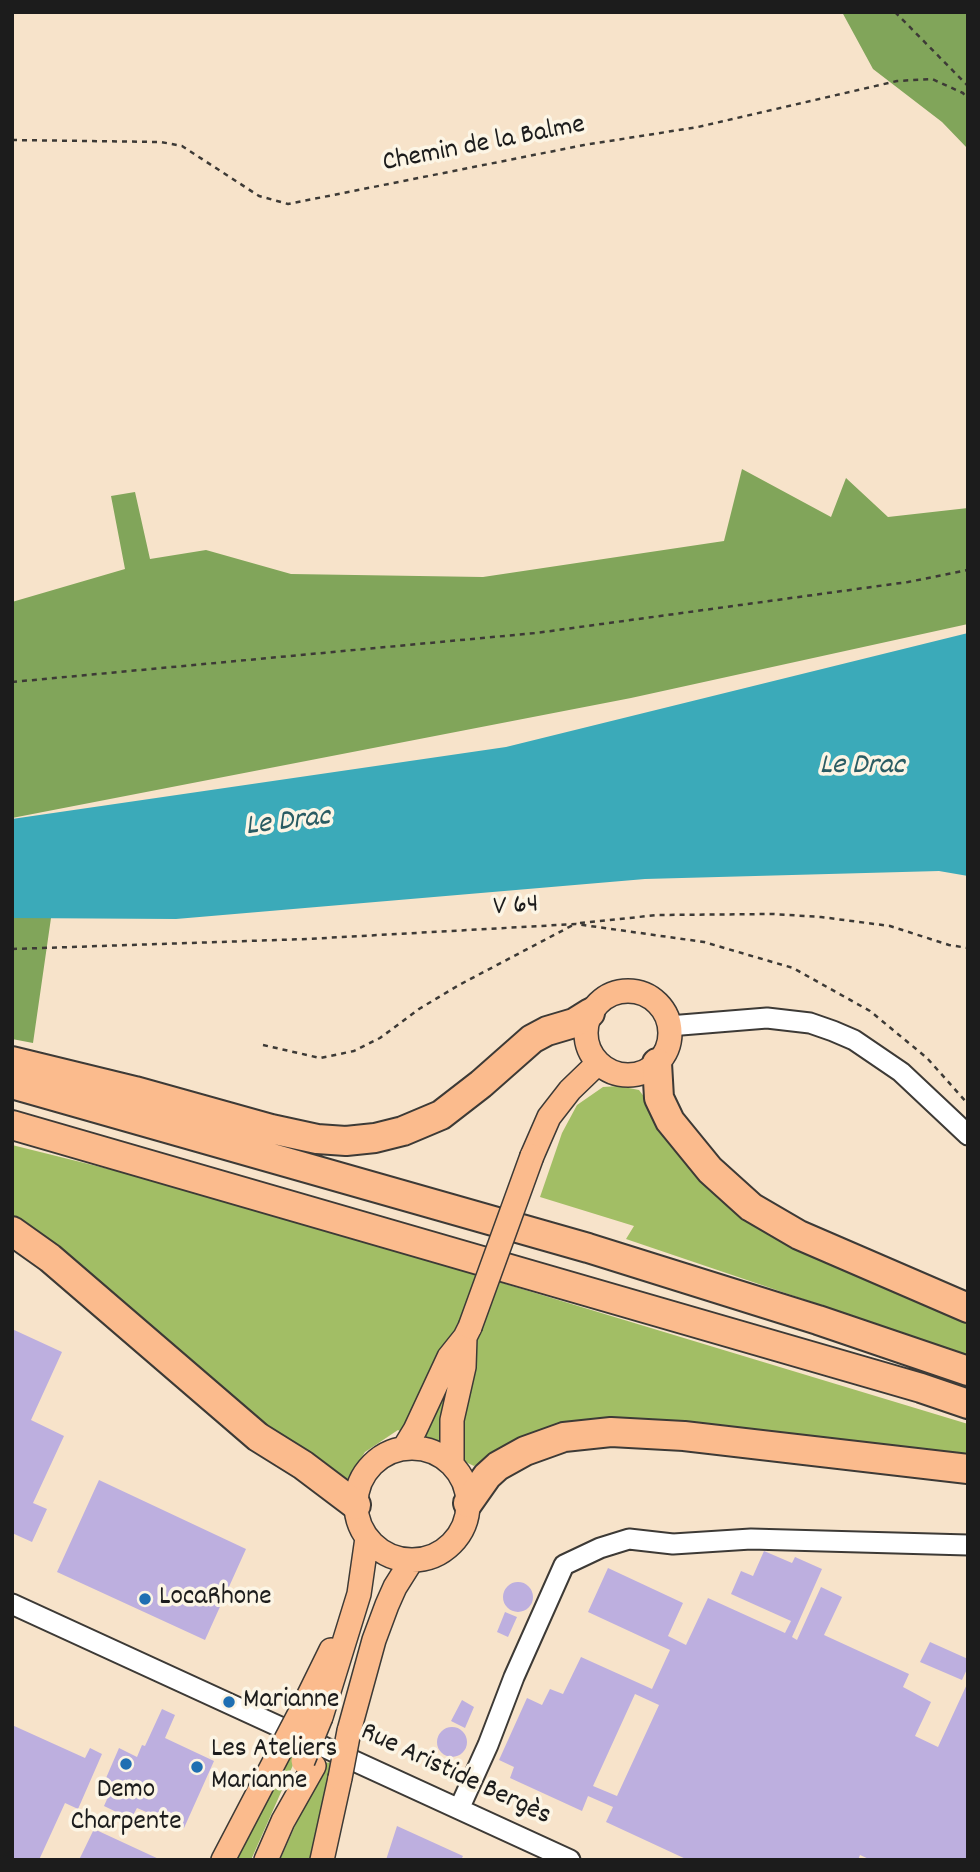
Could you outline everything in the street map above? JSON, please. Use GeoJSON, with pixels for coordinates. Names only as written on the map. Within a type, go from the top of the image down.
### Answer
{"type":"FeatureCollection","features":[{"type":"Feature","properties":{"kind":"highway"},"geometry":{"type":"LineString","coordinates":[[12,1061],[135,1091],[271,1129],[317,1139],[346,1141],[403,1131],[441,1115],[532,1039],[547,1031],[574,1023],[590,1013]]}},
{"type":"Feature","properties":{"kind":"highway"},"geometry":{"type":"LineString","coordinates":[[657,1063],[659,1098],[670,1121],[728,1189],[751,1207],[799,1235],[968,1308]]}},
{"type":"Feature","properties":{"kind":"highway"},"geometry":{"type":"LineString","coordinates":[[12,1084],[588,1248],[818,1320],[968,1371]]}},
{"type":"Feature","properties":{"kind":"highway"},"geometry":{"type":"LineString","coordinates":[[12,1125],[968,1404]]}},
{"type":"Feature","properties":{"kind":"highway"},"geometry":{"type":"LineString","coordinates":[[12,1231],[50,1258],[257,1437],[311,1470],[356,1505]]}},
{"type":"Feature","properties":{"kind":"highway"},"geometry":{"type":"LineString","coordinates":[[468,1503],[492,1471],[525,1451],[565,1437],[611,1432],[684,1436],[968,1469]]}},
{"type":"Feature","properties":{"kind":"main road"},"geometry":{"type":"LineString","coordinates":[[634,991],[651,997],[663,1009],[669,1026],[668,1046],[657,1063],[649,1070],[628,1075],[617,1074],[598,1063],[586,1040],[590,1013],[609,995],[617,992],[634,991]]}},
{"type":"Feature","properties":{"kind":"main road"},"geometry":{"type":"LineString","coordinates":[[452,1464],[452,1420],[464,1367],[468,1332],[532,1156],[549,1117],[570,1090],[598,1063]]}},
{"type":"Feature","properties":{"kind":"main road"},"geometry":{"type":"LineString","coordinates":[[404,1448],[449,1357],[468,1332]]}},
{"type":"Feature","properties":{"kind":"main road"},"geometry":{"type":"LineString","coordinates":[[404,1448],[430,1451],[452,1464],[464,1482],[468,1503],[465,1522],[455,1540],[431,1557],[412,1560],[387,1555],[368,1538],[359,1522],[356,1505],[359,1485],[369,1467],[385,1454],[404,1448]]}},
{"type":"Feature","properties":{"kind":"main road"},"geometry":{"type":"LineString","coordinates":[[322,1860],[340,1778],[327,1720],[359,1594],[368,1538]]}},
{"type":"Feature","properties":{"kind":"main road"},"geometry":{"type":"LineString","coordinates":[[265,1860],[327,1720],[374,1640],[395,1587],[412,1560]]}},
{"type":"Feature","properties":{"kind":"main road"},"geometry":{"type":"LineString","coordinates":[[223,1860],[280,1751],[327,1720]]}},
{"type":"Feature","properties":{"kind":"street"},"geometry":{"type":"LineString","coordinates":[[669,1026],[767,1018],[810,1023],[832,1031],[854,1040],[901,1072],[968,1135]]}},
{"type":"Feature","properties":{"kind":"street"},"geometry":{"type":"LineString","coordinates":[[459,1809],[564,1565],[600,1548],[629,1539],[673,1544],[751,1539],[968,1545]]}},
{"type":"Feature","properties":{"kind":"street","name":"Rue Aristide Bergès"},"geometry":{"type":"LineString","coordinates":[[12,1604],[239,1706],[569,1860]]}},
{"type":"Feature","properties":{"kind":"path"},"geometry":{"type":"LineString","coordinates":[[895,12],[968,88],[963,93],[968,100]]}},
{"type":"Feature","properties":{"kind":"path","name":"Chemin de la Balme"},"geometry":{"type":"LineString","coordinates":[[12,140],[162,142],[182,146],[259,196],[288,204],[584,145],[698,127],[897,80],[932,79],[963,93]]}},
{"type":"Feature","properties":{"kind":"path"},"geometry":{"type":"LineString","coordinates":[[12,682],[536,634],[908,582],[968,570]]}},
{"type":"Feature","properties":{"kind":"path"},"geometry":{"type":"LineString","coordinates":[[263,1045],[320,1058],[354,1051],[380,1038],[458,985],[576,924],[658,915],[773,914],[890,926],[968,948]]}},
{"type":"Feature","properties":{"kind":"path","name":"V 64"},"geometry":{"type":"LineString","coordinates":[[12,949],[307,939],[576,924],[704,942],[793,968],[870,1011],[927,1058],[968,1104]]}},
{"type":"Feature","properties":{"kind":"green space"},"geometry":{"type":"Polygon","coordinates":[[[842,12],[968,12],[968,149],[942,122],[873,69],[842,12]]]}},
{"type":"Feature","properties":{"kind":"green space"},"geometry":{"type":"Polygon","coordinates":[[[742,469],[831,517],[846,478],[888,517],[968,508],[968,624],[631,698],[12,818],[12,602],[125,569],[111,496],[135,492],[150,559],[206,550],[291,574],[483,577],[724,541],[742,469]]]}},
{"type":"Feature","properties":{"kind":"green space"},"geometry":{"type":"Polygon","coordinates":[[[12,918],[51,918],[33,1043],[12,1039],[12,918]]]}},
{"type":"Feature","properties":{"kind":"green space"},"geometry":{"type":"Polygon","coordinates":[[[619,1086],[639,1090],[681,1146],[741,1210],[968,1316],[968,1355],[626,1239],[634,1226],[540,1197],[562,1133],[577,1105],[603,1087],[619,1086]]]}},
{"type":"Feature","properties":{"kind":"green space"},"geometry":{"type":"Polygon","coordinates":[[[12,1145],[169,1184],[294,1220],[968,1424],[968,1463],[680,1426],[507,1447],[474,1466],[398,1430],[365,1452],[344,1484],[267,1429],[49,1241],[12,1217],[12,1145]]]}},
{"type":"Feature","properties":{"kind":"green space"},"geometry":{"type":"Polygon","coordinates":[[[297,1745],[297,1756],[251,1860],[230,1860],[287,1752],[297,1745]]]}},
{"type":"Feature","properties":{"kind":"green space"},"geometry":{"type":"Polygon","coordinates":[[[335,1762],[313,1860],[280,1860],[323,1763],[335,1762]]]}},
{"type":"Feature","properties":{"kind":"water","name":"Le Drac"},"geometry":{"type":"Polygon","coordinates":[[[968,633],[968,876],[939,871],[645,879],[176,919],[12,918],[12,819],[506,747],[968,633]]]}},
{"type":"Feature","properties":{"kind":"building"},"geometry":{"type":"Polygon","coordinates":[[[12,1329],[62,1352],[31,1420],[64,1436],[33,1503],[47,1509],[32,1542],[12,1533],[12,1329]]]}},
{"type":"Feature","properties":{"kind":"building"},"geometry":{"type":"Polygon","coordinates":[[[99,1480],[246,1549],[205,1640],[57,1572],[99,1480]]]}},
{"type":"Feature","properties":{"kind":"building"},"geometry":{"type":"Polygon","coordinates":[[[764,1551],[792,1563],[795,1557],[822,1569],[792,1637],[797,1640],[821,1587],[842,1597],[824,1635],[909,1674],[903,1687],[931,1702],[915,1736],[938,1747],[968,1682],[968,1860],[871,1860],[860,1855],[858,1860],[688,1860],[606,1822],[613,1807],[588,1796],[582,1811],[510,1778],[514,1767],[499,1760],[527,1698],[542,1705],[550,1689],[563,1694],[581,1657],[652,1689],[670,1650],[588,1612],[608,1568],[683,1603],[668,1636],[686,1645],[708,1598],[785,1633],[791,1621],[731,1594],[741,1571],[753,1576],[764,1551]],[[635,1694],[593,1786],[617,1796],[659,1705],[635,1694]]]}},
{"type":"Feature","properties":{"kind":"building"},"geometry":{"type":"Polygon","coordinates":[[[518,1582],[529,1586],[533,1597],[529,1608],[518,1612],[507,1608],[503,1597],[507,1586],[518,1582]]]}},
{"type":"Feature","properties":{"kind":"building"},"geometry":{"type":"Polygon","coordinates":[[[505,1612],[517,1617],[508,1637],[497,1632],[505,1612]]]}},
{"type":"Feature","properties":{"kind":"building"},"geometry":{"type":"Polygon","coordinates":[[[930,1642],[968,1659],[968,1667],[962,1680],[920,1662],[930,1642]]]}},
{"type":"Feature","properties":{"kind":"building"},"geometry":{"type":"Polygon","coordinates":[[[462,1700],[474,1707],[465,1728],[451,1721],[462,1700]]]}},
{"type":"Feature","properties":{"kind":"building"},"geometry":{"type":"Polygon","coordinates":[[[162,1709],[175,1715],[165,1738],[214,1761],[184,1828],[137,1808],[131,1819],[104,1806],[112,1788],[103,1785],[119,1748],[137,1757],[162,1709]]]}},
{"type":"Feature","properties":{"kind":"building"},"geometry":{"type":"Polygon","coordinates":[[[12,1725],[85,1758],[90,1748],[102,1754],[78,1809],[65,1803],[39,1860],[12,1860],[12,1725]]]}},
{"type":"Feature","properties":{"kind":"building"},"geometry":{"type":"Polygon","coordinates":[[[452,1727],[463,1731],[467,1742],[463,1753],[452,1757],[441,1753],[437,1742],[441,1731],[452,1727]]]}},
{"type":"Feature","properties":{"kind":"building"},"geometry":{"type":"Polygon","coordinates":[[[397,1826],[463,1856],[461,1860],[386,1860],[397,1826]]]}},
{"type":"Feature","properties":{"kind":"building"},"geometry":{"type":"Polygon","coordinates":[[[94,1829],[161,1860],[79,1860],[94,1829]]]}},
{"type":"Feature","properties":{"kind":"place","name":"LocaRhone"},"geometry":{"type":"Point","coordinates":[145,1599]}},
{"type":"Feature","properties":{"kind":"place","name":"Marianne"},"geometry":{"type":"Point","coordinates":[229,1702]}},
{"type":"Feature","properties":{"kind":"place","name":"Demo Charpente"},"geometry":{"type":"Point","coordinates":[126,1764]}},
{"type":"Feature","properties":{"kind":"place","name":"Les Ateliers Marianne"},"geometry":{"type":"Point","coordinates":[197,1767]}}]}
